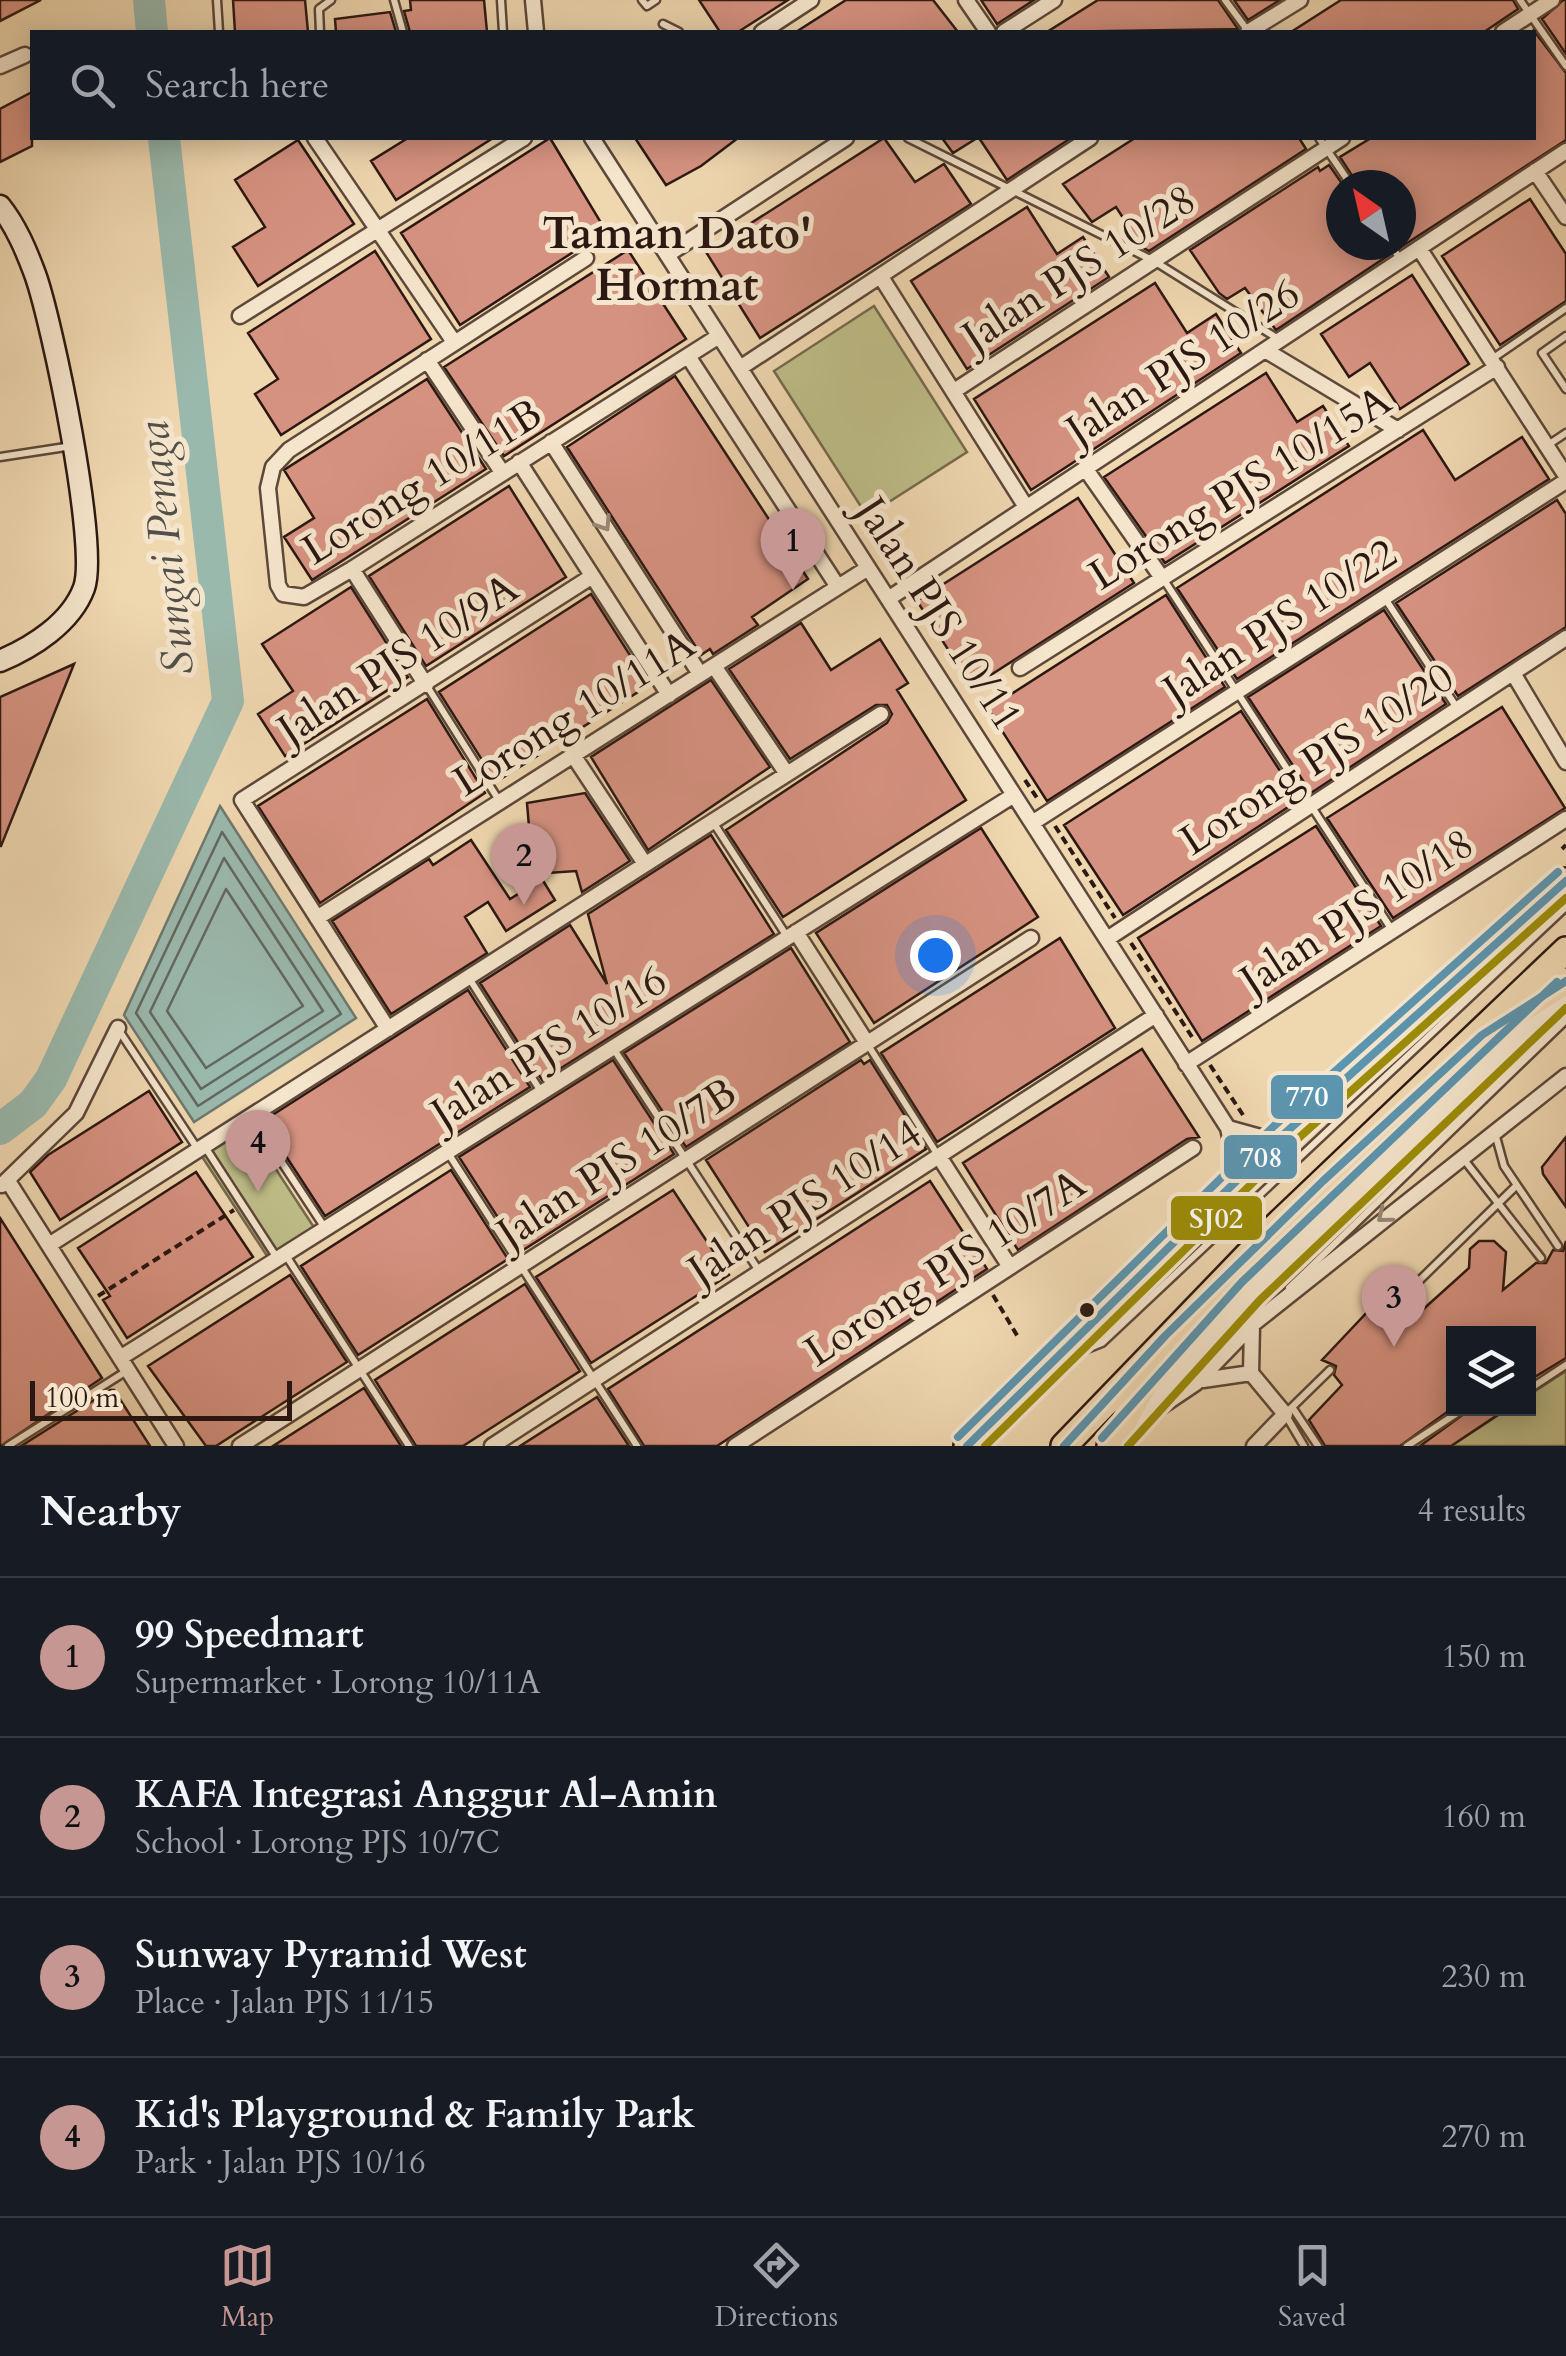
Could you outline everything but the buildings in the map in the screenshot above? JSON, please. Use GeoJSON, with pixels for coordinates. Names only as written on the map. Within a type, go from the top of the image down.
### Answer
{"type":"FeatureCollection","features":[{"type":"Feature","properties":{"kind":"highway"},"geometry":{"type":"LineString","coordinates":[[967,1446],[1240,1194],[1283,1136],[1566,881]]}},
{"type":"Feature","properties":{"kind":"highway"},"geometry":{"type":"LineString","coordinates":[[1064,1446],[1165,1336],[1566,950]]}},
{"type":"Feature","properties":{"kind":"highway"},"geometry":{"type":"LineString","coordinates":[[1482,1035],[1566,981]]}},
{"type":"Feature","properties":{"kind":"highway"},"geometry":{"type":"LineString","coordinates":[[1110,1446],[1127,1409],[1157,1366],[1165,1336]]}},
{"type":"Feature","properties":{"kind":"main road"},"geometry":{"type":"LineString","coordinates":[[0,206],[12,221],[36,278],[73,446],[88,544],[85,586],[56,627],[0,661]]}},
{"type":"Feature","properties":{"kind":"main road"},"geometry":{"type":"LineString","coordinates":[[1110,1446],[1251,1291],[1566,991]]}},
{"type":"Feature","properties":{"kind":"street"},"geometry":{"type":"LineString","coordinates":[[533,0],[536,30]]}},
{"type":"Feature","properties":{"kind":"street"},"geometry":{"type":"LineString","coordinates":[[765,30],[811,0]]}},
{"type":"Feature","properties":{"kind":"street"},"geometry":{"type":"LineString","coordinates":[[966,0],[987,30]]}},
{"type":"Feature","properties":{"kind":"street"},"geometry":{"type":"LineString","coordinates":[[1012,30],[1054,0]]}},
{"type":"Feature","properties":{"kind":"street"},"geometry":{"type":"LineString","coordinates":[[1251,30],[1300,0]]}},
{"type":"Feature","properties":{"kind":"street"},"geometry":{"type":"LineString","coordinates":[[1505,30],[1552,0]]}},
{"type":"Feature","properties":{"kind":"street"},"geometry":{"type":"LineString","coordinates":[[0,66],[26,55]]}},
{"type":"Feature","properties":{"kind":"street"},"geometry":{"type":"LineString","coordinates":[[316,140],[454,342]]}},
{"type":"Feature","properties":{"kind":"street"},"geometry":{"type":"LineString","coordinates":[[240,316],[521,140]]}},
{"type":"Feature","properties":{"kind":"street","name":"Jalan PJS 10/11"},"geometry":{"type":"LineString","coordinates":[[593,140],[1228,1128],[1240,1194]]}},
{"type":"Feature","properties":{"kind":"street"},"geometry":{"type":"LineString","coordinates":[[667,255],[843,140]]}},
{"type":"Feature","properties":{"kind":"street"},"geometry":{"type":"LineString","coordinates":[[740,368],[1083,140]]}},
{"type":"Feature","properties":{"kind":"street","name":"Jalan PJS 10/28"},"geometry":{"type":"LineString","coordinates":[[954,391],[1154,261],[1322,143]]}},
{"type":"Feature","properties":{"kind":"street","name":"Jalan PJS 10/26"},"geometry":{"type":"LineString","coordinates":[[1416,250],[1566,151]]}},
{"type":"Feature","properties":{"kind":"street"},"geometry":{"type":"LineString","coordinates":[[1535,171],[1566,216]]}},
{"type":"Feature","properties":{"kind":"street"},"geometry":{"type":"LineString","coordinates":[[1419,248],[1566,478]]}},
{"type":"Feature","properties":{"kind":"street","name":"Lorong 10/11B"},"geometry":{"type":"LineString","coordinates":[[586,258],[290,450],[273,467],[268,488],[278,585],[283,594],[304,597],[352,570],[719,336]]}},
{"type":"Feature","properties":{"kind":"street","name":"Jalan PJS 10/26"},"geometry":{"type":"LineString","coordinates":[[888,599],[1401,260]]}},
{"type":"Feature","properties":{"kind":"street"},"geometry":{"type":"LineString","coordinates":[[881,277],[1026,508]]}},
{"type":"Feature","properties":{"kind":"street"},"geometry":{"type":"LineString","coordinates":[[1264,350],[1398,430]]}},
{"type":"Feature","properties":{"kind":"street"},"geometry":{"type":"LineString","coordinates":[[688,356],[838,587]]}},
{"type":"Feature","properties":{"kind":"street"},"geometry":{"type":"LineString","coordinates":[[428,360],[502,472]]}},
{"type":"Feature","properties":{"kind":"street","name":"Lorong PJS 10/15A"},"geometry":{"type":"LineString","coordinates":[[1020,668],[1398,430],[1494,363]]}},
{"type":"Feature","properties":{"kind":"street"},"geometry":{"type":"LineString","coordinates":[[551,442],[700,674]]}},
{"type":"Feature","properties":{"kind":"street"},"geometry":{"type":"LineString","coordinates":[[519,462],[669,694]]}},
{"type":"Feature","properties":{"kind":"street"},"geometry":{"type":"LineString","coordinates":[[1085,468],[1162,578]]}},
{"type":"Feature","properties":{"kind":"street","name":"Jalan PJS 10/22"},"geometry":{"type":"LineString","coordinates":[[1032,823],[1566,478]]}},
{"type":"Feature","properties":{"kind":"street","name":"Lorong 10/11A"},"geometry":{"type":"LineString","coordinates":[[317,918],[868,568]]}},
{"type":"Feature","properties":{"kind":"street"},"geometry":{"type":"LineString","coordinates":[[352,570],[426,685]]}},
{"type":"Feature","properties":{"kind":"street","name":"Jalan PJS 10/9A"},"geometry":{"type":"LineString","coordinates":[[317,918],[242,800],[591,577]]}},
{"type":"Feature","properties":{"kind":"street","name":"Lorong PJS 10/20"},"geometry":{"type":"LineString","coordinates":[[1107,940],[1566,638]]}},
{"type":"Feature","properties":{"kind":"street"},"geometry":{"type":"LineString","coordinates":[[714,666],[786,774]]}},
{"type":"Feature","properties":{"kind":"street"},"geometry":{"type":"LineString","coordinates":[[1513,673],[1566,762]]}},
{"type":"Feature","properties":{"kind":"street"},"geometry":{"type":"LineString","coordinates":[[48,1245],[881,714]]}},
{"type":"Feature","properties":{"kind":"street"},"geometry":{"type":"LineString","coordinates":[[574,755],[645,864]]}},
{"type":"Feature","properties":{"kind":"street","name":"Jalan PJS 10/16"},"geometry":{"type":"LineString","coordinates":[[124,1364],[281,1257],[1014,795]]}},
{"type":"Feature","properties":{"kind":"street","name":"Jalan PJS 10/18"},"geometry":{"type":"LineString","coordinates":[[1186,1064],[1566,819]]}},
{"type":"Feature","properties":{"kind":"street"},"geometry":{"type":"LineString","coordinates":[[317,918],[388,1029]]}},
{"type":"Feature","properties":{"kind":"street"},"geometry":{"type":"LineString","coordinates":[[792,935],[867,1043]]}},
{"type":"Feature","properties":{"kind":"street","name":"Jalan PJS 10/7B"},"geometry":{"type":"LineString","coordinates":[[240,1446],[1030,938]]}},
{"type":"Feature","properties":{"kind":"street","name":"Jalan PJS 10/14"},"geometry":{"type":"LineString","coordinates":[[492,1446],[1156,1015]]}},
{"type":"Feature","properties":{"kind":"street"},"geometry":{"type":"LineString","coordinates":[[118,1028],[76,1113],[4,1184],[48,1245],[176,1446]]}},
{"type":"Feature","properties":{"kind":"street"},"geometry":{"type":"LineString","coordinates":[[1134,1423],[1166,1407],[1196,1384],[1252,1324],[1566,1076]]}},
{"type":"Feature","properties":{"kind":"street"},"geometry":{"type":"LineString","coordinates":[[1228,1128],[1264,1138],[1283,1136]]}},
{"type":"Feature","properties":{"kind":"street","name":"Lorong PJS 10/7A"},"geometry":{"type":"LineString","coordinates":[[735,1446],[1193,1148]]}},
{"type":"Feature","properties":{"kind":"street"},"geometry":{"type":"LineString","coordinates":[[940,1158],[1010,1267]]}},
{"type":"Feature","properties":{"kind":"street"},"geometry":{"type":"LineString","coordinates":[[1252,1324],[1251,1373],[1288,1411],[1254,1446]]}},
{"type":"Feature","properties":{"kind":"street"},"geometry":{"type":"LineString","coordinates":[[1196,1384],[1214,1375],[1251,1373]]}},
{"type":"Feature","properties":{"kind":"lane"},"geometry":{"type":"LineString","coordinates":[[217,0],[219,30]]}},
{"type":"Feature","properties":{"kind":"lane"},"geometry":{"type":"LineString","coordinates":[[320,30],[320,10],[331,0]]}},
{"type":"Feature","properties":{"kind":"lane"},"geometry":{"type":"LineString","coordinates":[[394,0],[403,30]]}},
{"type":"Feature","properties":{"kind":"lane"},"geometry":{"type":"LineString","coordinates":[[501,0],[504,30]]}},
{"type":"Feature","properties":{"kind":"lane"},"geometry":{"type":"LineString","coordinates":[[642,0],[647,6],[656,0]]}},
{"type":"Feature","properties":{"kind":"lane"},"geometry":{"type":"LineString","coordinates":[[1225,0],[1247,30]]}},
{"type":"Feature","properties":{"kind":"lane"},"geometry":{"type":"LineString","coordinates":[[1520,0],[1566,66]]}},
{"type":"Feature","properties":{"kind":"lane"},"geometry":{"type":"LineString","coordinates":[[663,24],[676,30]]}},
{"type":"Feature","properties":{"kind":"lane"},"geometry":{"type":"LineString","coordinates":[[912,140],[1154,261],[1280,340]]}},
{"type":"Feature","properties":{"kind":"lane"},"geometry":{"type":"LineString","coordinates":[[1322,143],[1341,170]]}},
{"type":"Feature","properties":{"kind":"lane"},"geometry":{"type":"LineString","coordinates":[[1494,363],[1566,308]]}},
{"type":"Feature","properties":{"kind":"lane"},"geometry":{"type":"LineString","coordinates":[[1566,336],[1542,352],[1566,389]]}},
{"type":"Feature","properties":{"kind":"lane"},"geometry":{"type":"LineString","coordinates":[[1547,446],[1566,433]]}},
{"type":"Feature","properties":{"kind":"lane"},"geometry":{"type":"LineString","coordinates":[[0,457],[73,446]]}},
{"type":"Feature","properties":{"kind":"lane"},"geometry":{"type":"LineString","coordinates":[[1162,578],[1393,930]]}},
{"type":"Feature","properties":{"kind":"lane"},"geometry":{"type":"LineString","coordinates":[[1384,597],[1458,709]]}},
{"type":"Feature","properties":{"kind":"lane"},"geometry":{"type":"LineString","coordinates":[[426,685],[500,802]]}},
{"type":"Feature","properties":{"kind":"lane"},"geometry":{"type":"LineString","coordinates":[[712,822],[792,935]]}},
{"type":"Feature","properties":{"kind":"lane"},"geometry":{"type":"LineString","coordinates":[[1240,1194],[1566,907]]}},
{"type":"Feature","properties":{"kind":"lane"},"geometry":{"type":"LineString","coordinates":[[468,977],[542,1093]]}},
{"type":"Feature","properties":{"kind":"lane"},"geometry":{"type":"LineString","coordinates":[[1252,1324],[1485,1094],[1566,1020]]}},
{"type":"Feature","properties":{"kind":"lane"},"geometry":{"type":"LineString","coordinates":[[118,1028],[360,1369],[409,1446]]}},
{"type":"Feature","properties":{"kind":"lane"},"geometry":{"type":"LineString","coordinates":[[867,1043],[940,1158]]}},
{"type":"Feature","properties":{"kind":"lane"},"geometry":{"type":"LineString","coordinates":[[614,1048],[760,1272]]}},
{"type":"Feature","properties":{"kind":"lane"},"geometry":{"type":"LineString","coordinates":[[251,1116],[325,1229]]}},
{"type":"Feature","properties":{"kind":"lane"},"geometry":{"type":"LineString","coordinates":[[1495,1132],[1500,1155],[1516,1186],[1558,1246]]}},
{"type":"Feature","properties":{"kind":"lane"},"geometry":{"type":"LineString","coordinates":[[448,1152],[638,1446]]}},
{"type":"Feature","properties":{"kind":"lane"},"geometry":{"type":"LineString","coordinates":[[1461,1156],[1541,1258]]}},
{"type":"Feature","properties":{"kind":"lane"},"geometry":{"type":"LineString","coordinates":[[1382,1317],[1516,1186]]}},
{"type":"Feature","properties":{"kind":"lane"},"geometry":{"type":"LineString","coordinates":[[8,1446],[124,1364]]}},
{"type":"Feature","properties":{"kind":"lane"},"geometry":{"type":"LineString","coordinates":[[1536,1385],[1566,1365]]}},
{"type":"Feature","properties":{"kind":"lane"},"geometry":{"type":"LineString","coordinates":[[1288,1411],[1330,1370]]}},
{"type":"Feature","properties":{"kind":"lane"},"geometry":{"type":"LineString","coordinates":[[1288,1411],[1304,1446]]}},
{"type":"Feature","properties":{"kind":"lane"},"geometry":{"type":"LineString","coordinates":[[1288,1411],[1318,1446]]}},
{"type":"Feature","properties":{"kind":"lane"},"geometry":{"type":"LineString","coordinates":[[1406,1446],[1453,1416]]}},
{"type":"Feature","properties":{"kind":"path"},"geometry":{"type":"LineString","coordinates":[[586,258],[645,219]]}},
{"type":"Feature","properties":{"kind":"path"},"geometry":{"type":"LineString","coordinates":[[86,1304],[243,1205]]}},
{"type":"Feature","properties":{"kind":"path"},"geometry":{"type":"LineString","coordinates":[[986,1283],[1018,1337]]}},
{"type":"Feature","properties":{"kind":"shaded area"},"geometry":{"type":"Polygon","coordinates":[[[874,306],[967,452],[867,516],[774,371],[874,306]]]}},
{"type":"Feature","properties":{"kind":"shaded area"},"geometry":{"type":"Polygon","coordinates":[[[247,1125],[315,1229],[269,1259],[201,1155],[247,1125]]]}},
{"type":"Feature","properties":{"kind":"shaded area"},"geometry":{"type":"Polygon","coordinates":[[[1566,1371],[1566,1446],[1451,1446],[1497,1416],[1536,1416],[1536,1390],[1566,1371]]]}},
{"type":"Feature","properties":{"kind":"water"},"geometry":{"type":"Polygon","coordinates":[[[220,806],[356,1018],[194,1122],[124,1015],[220,806]]]}},
{"type":"Feature","properties":{"kind":"waterway","name":"Sungai Penaga"},"geometry":{"type":"LineString","coordinates":[[149,0],[152,30]]}},
{"type":"Feature","properties":{"kind":"waterway","name":"Sungai Penaga"},"geometry":{"type":"LineString","coordinates":[[0,1129],[33,1104],[51,1079],[228,701],[164,140]]}},
{"type":"Feature","properties":{"kind":"transit line","name":"770"},"geometry":{"type":"LineString","coordinates":[[958,1437],[1274,1126],[1558,872]]}},
{"type":"Feature","properties":{"kind":"transit line","name":"708"},"geometry":{"type":"LineString","coordinates":[[967,1446],[1283,1135],[1566,881]]}},
{"type":"Feature","properties":{"kind":"transit line","name":"SJ02"},"geometry":{"type":"LineString","coordinates":[[985,1446],[1292,1144],[1566,898]]}},
{"type":"Feature","properties":{"kind":"transit line","name":"708"},"geometry":{"type":"LineString","coordinates":[[1064,1446],[1165,1336],[1323,1181],[1482,1035],[1566,981]]}},
{"type":"Feature","properties":{"kind":"transit line","name":"770"},"geometry":{"type":"LineString","coordinates":[[1102,1438],[1242,1282],[1557,982]]}},
{"type":"Feature","properties":{"kind":"transit line","name":"SJ02"},"geometry":{"type":"LineString","coordinates":[[1128,1446],[1260,1300],[1566,1008]]}},
{"type":"Feature","properties":{"kind":"place","name":"99 Speedmart"},"geometry":{"type":"Point","coordinates":[793,590]}},
{"type":"Feature","properties":{"kind":"place","name":"KAFA Integrasi Anggur Al-Amin"},"geometry":{"type":"Point","coordinates":[524,905]}},
{"type":"Feature","properties":{"kind":"place","name":"Kid's Playground & Family Park"},"geometry":{"type":"Point","coordinates":[258,1192]}},
{"type":"Feature","properties":{"kind":"place","name":"Sunway Pyramid West"},"geometry":{"type":"Point","coordinates":[1394,1347]}},
{"type":"Feature","properties":{"kind":"district","name":"Taman Dato' Hormat"},"geometry":{"type":"Point","coordinates":[677,259]}}]}
